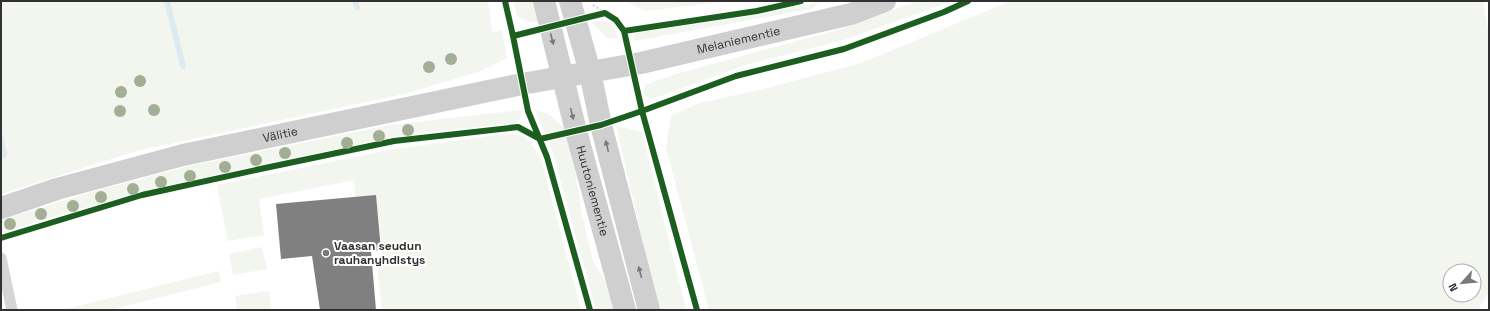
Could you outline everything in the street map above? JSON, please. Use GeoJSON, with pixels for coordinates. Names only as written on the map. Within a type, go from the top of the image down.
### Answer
{"type":"FeatureCollection","features":[{"type":"Feature","properties":{"kind":"main road","name":"Huutoniementie"},"geometry":{"type":"LineString","coordinates":[[544,1],[562,76],[625,310]]}},
{"type":"Feature","properties":{"kind":"main road","name":"Melaniementie"},"geometry":{"type":"LineString","coordinates":[[562,76],[641,64],[850,8],[885,1]]}},
{"type":"Feature","properties":{"kind":"main road","name":"Huutoniementie"},"geometry":{"type":"LineString","coordinates":[[579,8],[590,72],[602,125],[649,310]]}},
{"type":"Feature","properties":{"kind":"main road","name":"Välitie"},"geometry":{"type":"LineString","coordinates":[[1,208],[57,189],[183,155],[562,76]]}},
{"type":"Feature","properties":{"kind":"lane"},"geometry":{"type":"LineString","coordinates":[[1,258],[12,310]]}},
{"type":"Feature","properties":{"kind":"path"},"geometry":{"type":"LineString","coordinates":[[579,8],[607,15]]}},
{"type":"Feature","properties":{"kind":"path"},"geometry":{"type":"LineString","coordinates":[[579,8],[607,15]]}},
{"type":"Feature","properties":{"kind":"shaded area"},"geometry":{"type":"Polygon","coordinates":[[[1,1],[488,1],[492,32],[502,30],[507,58],[481,71],[404,94],[140,150],[1,194],[1,1]]]}},
{"type":"Feature","properties":{"kind":"shaded area"},"geometry":{"type":"Polygon","coordinates":[[[513,1],[533,1],[539,22],[529,22],[517,16],[513,1]]]}},
{"type":"Feature","properties":{"kind":"shaded area"},"geometry":{"type":"Polygon","coordinates":[[[625,1],[729,1],[646,11],[625,1]]]}},
{"type":"Feature","properties":{"kind":"shaded area"},"geometry":{"type":"Polygon","coordinates":[[[917,1],[952,1],[847,39],[745,65],[655,98],[650,99],[643,94],[645,85],[676,74],[845,28],[917,1]]]}},
{"type":"Feature","properties":{"kind":"shaded area"},"geometry":{"type":"Polygon","coordinates":[[[1011,1],[1483,1],[1489,36],[1489,291],[1478,310],[709,310],[666,148],[671,116],[699,103],[764,89],[861,63],[1011,1]]]}},
{"type":"Feature","properties":{"kind":"shaded area"},"geometry":{"type":"Polygon","coordinates":[[[821,2],[811,9],[634,41],[635,33],[821,2]]]}},
{"type":"Feature","properties":{"kind":"shaded area"},"geometry":{"type":"Polygon","coordinates":[[[600,21],[610,23],[616,31],[618,39],[607,38],[591,22],[600,21]]]}},
{"type":"Feature","properties":{"kind":"shaded area"},"geometry":{"type":"Polygon","coordinates":[[[522,110],[520,119],[515,123],[419,133],[256,166],[149,190],[1,233],[1,220],[95,191],[189,166],[390,125],[522,110]]]}},
{"type":"Feature","properties":{"kind":"shaded area"},"geometry":{"type":"Polygon","coordinates":[[[535,110],[549,114],[562,126],[572,144],[581,210],[593,261],[609,287],[616,310],[596,310],[552,150],[535,110]]]}},
{"type":"Feature","properties":{"kind":"shaded area"},"geometry":{"type":"Polygon","coordinates":[[[616,126],[642,132],[686,310],[659,310],[616,126]]]}},
{"type":"Feature","properties":{"kind":"shaded area"},"geometry":{"type":"Polygon","coordinates":[[[504,134],[522,135],[531,143],[541,159],[581,310],[382,310],[376,257],[383,256],[376,196],[355,197],[354,180],[259,199],[264,235],[228,241],[217,185],[394,149],[504,134]]]}},
{"type":"Feature","properties":{"kind":"shaded area"},"geometry":{"type":"Polygon","coordinates":[[[262,247],[267,269],[233,275],[229,254],[262,247]]]}},
{"type":"Feature","properties":{"kind":"shaded area"},"geometry":{"type":"Polygon","coordinates":[[[218,271],[221,282],[110,310],[62,310],[218,271]]]}},
{"type":"Feature","properties":{"kind":"shaded area"},"geometry":{"type":"Polygon","coordinates":[[[269,291],[271,310],[237,310],[235,296],[269,291]]]}},
{"type":"Feature","properties":{"kind":"building","name":"Vaasan seudun rauhanyhdistys"},"geometry":{"type":"Polygon","coordinates":[[[376,195],[381,250],[371,251],[376,310],[320,310],[312,256],[281,259],[276,204],[376,195]]]}},
{"type":"Feature","properties":{"kind":"waterway"},"geometry":{"type":"LineString","coordinates":[[167,1],[183,66]]}},
{"type":"Feature","properties":{"kind":"waterway"},"geometry":{"type":"LineString","coordinates":[[355,1],[357,7]]}},
{"type":"Feature","properties":{"kind":"waterway"},"geometry":{"type":"LineString","coordinates":[[1,140],[4,155]]}},
{"type":"Feature","properties":{"kind":"cycle path"},"geometry":{"type":"LineString","coordinates":[[505,1],[528,111],[547,157],[590,310]]}},
{"type":"Feature","properties":{"kind":"cycle path"},"geometry":{"type":"LineString","coordinates":[[624,31],[757,11],[801,1]]}},
{"type":"Feature","properties":{"kind":"cycle path"},"geometry":{"type":"LineString","coordinates":[[1,238],[142,195],[394,141],[518,127],[540,139],[601,125],[736,76],[844,49],[944,12],[968,1]]}},
{"type":"Feature","properties":{"kind":"cycle path"},"geometry":{"type":"LineString","coordinates":[[513,36],[605,13],[616,20],[624,31],[642,111],[697,310]]}},
{"type":"Feature","properties":{"kind":"place","name":"Vaasan seudun rauhanyhdistys"},"geometry":{"type":"Point","coordinates":[326,253]}}]}
